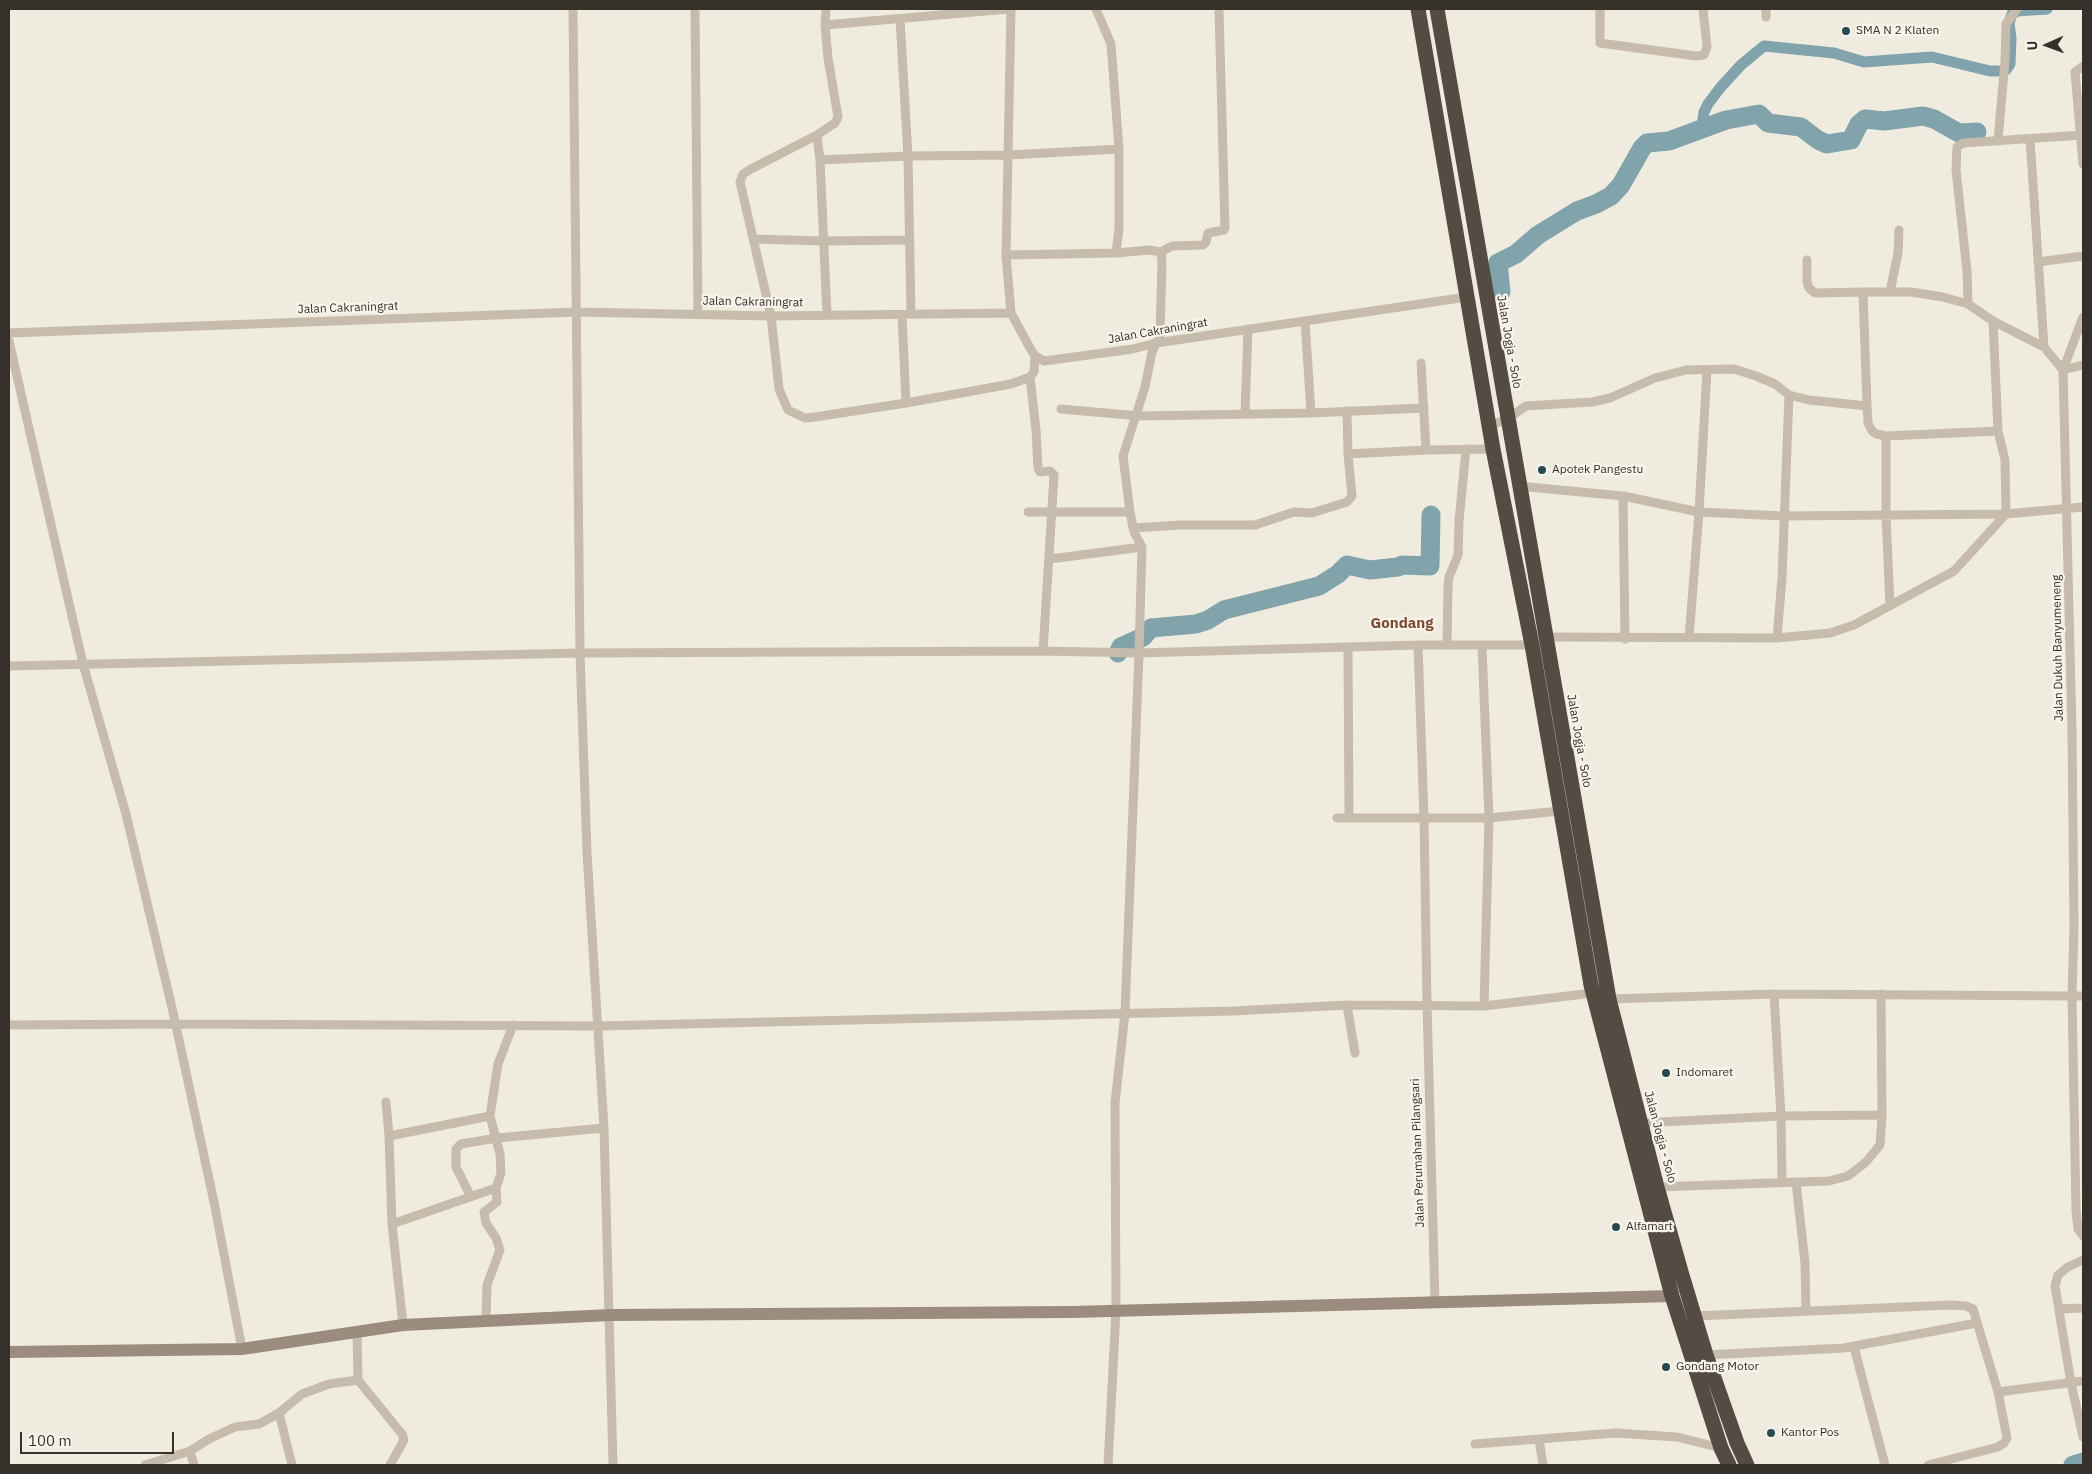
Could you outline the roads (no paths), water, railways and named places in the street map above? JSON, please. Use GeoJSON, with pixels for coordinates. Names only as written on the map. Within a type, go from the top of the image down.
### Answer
{"type":"FeatureCollection","features":[{"type":"Feature","properties":{"kind":"highway","name":"Jalan Jogja - Solo"},"geometry":{"type":"LineString","coordinates":[[1418,9],[1492,449],[1539,641],[1609,999],[1657,1187],[1706,1355],[1737,1443],[1748,1465]]}},
{"type":"Feature","properties":{"kind":"highway","name":"Jalan Jogja - Solo"},"geometry":{"type":"LineString","coordinates":[[1437,9],[1518,486],[1560,810],[1593,993],[1672,1296],[1721,1448],[1729,1465]]}},
{"type":"Feature","properties":{"kind":"street"},"geometry":{"type":"LineString","coordinates":[[573,9],[580,653],[587,853],[604,1128],[613,1465]]}},
{"type":"Feature","properties":{"kind":"street"},"geometry":{"type":"LineString","coordinates":[[695,9],[698,314]]}},
{"type":"Feature","properties":{"kind":"street"},"geometry":{"type":"LineString","coordinates":[[825,25],[900,19],[939,12],[1010,9],[1006,255],[1011,313],[1036,356],[1034,372],[1030,377],[1011,384],[906,403],[805,418],[788,410],[779,389],[771,316],[740,182],[743,174],[817,135],[834,123],[838,117],[825,25],[826,9]]}},
{"type":"Feature","properties":{"kind":"street"},"geometry":{"type":"LineString","coordinates":[[1096,9],[1111,44],[1119,149],[1119,228],[1116,253]]}},
{"type":"Feature","properties":{"kind":"street"},"geometry":{"type":"LineString","coordinates":[[1006,255],[1116,253],[1149,250],[1161,252],[1172,246],[1203,245],[1206,242],[1208,233],[1224,230],[1220,9]]}},
{"type":"Feature","properties":{"kind":"street"},"geometry":{"type":"LineString","coordinates":[[1600,9],[1600,43],[1696,56],[1704,55],[1706,51],[1703,9]]}},
{"type":"Feature","properties":{"kind":"street"},"geometry":{"type":"LineString","coordinates":[[1998,140],[2005,61],[2006,24],[2017,9]]}},
{"type":"Feature","properties":{"kind":"street"},"geometry":{"type":"LineString","coordinates":[[900,19],[908,156],[910,240],[906,314],[906,403]]}},
{"type":"Feature","properties":{"kind":"street"},"geometry":{"type":"LineString","coordinates":[[2083,66],[2075,72],[2082,135],[2083,164]]}},
{"type":"Feature","properties":{"kind":"street"},"geometry":{"type":"LineString","coordinates":[[817,135],[820,160],[827,315]]}},
{"type":"Feature","properties":{"kind":"street"},"geometry":{"type":"LineString","coordinates":[[1968,304],[1966,262],[1956,170],[1956,147],[1963,143],[2082,135]]}},
{"type":"Feature","properties":{"kind":"street"},"geometry":{"type":"LineString","coordinates":[[2030,139],[2044,347]]}},
{"type":"Feature","properties":{"kind":"street"},"geometry":{"type":"LineString","coordinates":[[820,160],[908,156],[1009,155],[1119,149]]}},
{"type":"Feature","properties":{"kind":"street"},"geometry":{"type":"LineString","coordinates":[[1890,292],[1898,253],[1899,230]]}},
{"type":"Feature","properties":{"kind":"street"},"geometry":{"type":"LineString","coordinates":[[753,240],[910,240]]}},
{"type":"Feature","properties":{"kind":"street"},"geometry":{"type":"LineString","coordinates":[[1108,1465],[1116,1310],[1115,1103],[1124,1013],[1142,547],[1133,528],[1123,456],[1145,387],[1152,352],[1159,338],[1161,252]]}},
{"type":"Feature","properties":{"kind":"street"},"geometry":{"type":"LineString","coordinates":[[2038,262],[2083,256]]}},
{"type":"Feature","properties":{"kind":"street"},"geometry":{"type":"LineString","coordinates":[[1807,260],[1807,282],[1809,288],[1815,293],[1912,292],[1943,296],[1968,304],[1993,320],[2044,347],[2064,370]]}},
{"type":"Feature","properties":{"kind":"street"},"geometry":{"type":"LineString","coordinates":[[1863,292],[1868,423],[1872,431],[1886,436],[1998,431]]}},
{"type":"Feature","properties":{"kind":"street","name":"Jalan Cakraningrat"},"geometry":{"type":"LineString","coordinates":[[1036,356],[1044,361],[1070,358],[1133,349],[1156,343],[1466,297]]}},
{"type":"Feature","properties":{"kind":"street","name":"Jalan Cakraningrat"},"geometry":{"type":"LineString","coordinates":[[9,333],[577,312],[771,316],[1011,313]]}},
{"type":"Feature","properties":{"kind":"street"},"geometry":{"type":"LineString","coordinates":[[2064,370],[2083,317]]}},
{"type":"Feature","properties":{"kind":"street"},"geometry":{"type":"LineString","coordinates":[[9,666],[580,653],[1139,653],[1418,645],[1482,646],[1539,641],[1777,638],[1830,633],[1854,625],[1954,570],[2006,514],[2006,460],[1998,431],[1993,320]]}},
{"type":"Feature","properties":{"kind":"street"},"geometry":{"type":"LineString","coordinates":[[1305,321],[1311,413]]}},
{"type":"Feature","properties":{"kind":"street"},"geometry":{"type":"LineString","coordinates":[[1245,414],[1248,329]]}},
{"type":"Feature","properties":{"kind":"street"},"geometry":{"type":"LineString","coordinates":[[9,341],[83,664],[126,814],[175,1024],[214,1202],[242,1349]]}},
{"type":"Feature","properties":{"kind":"street"},"geometry":{"type":"LineString","coordinates":[[1421,363],[1426,450]]}},
{"type":"Feature","properties":{"kind":"street"},"geometry":{"type":"LineString","coordinates":[[2064,370],[2083,364]]}},
{"type":"Feature","properties":{"kind":"street"},"geometry":{"type":"LineString","coordinates":[[1489,426],[1507,419],[1526,406],[1592,402],[1610,398],[1655,378],[1686,370],[1734,369],[1775,384],[1789,395],[1809,400],[1867,406]]}},
{"type":"Feature","properties":{"kind":"street"},"geometry":{"type":"LineString","coordinates":[[1689,638],[1699,512],[1706,370]]}},
{"type":"Feature","properties":{"kind":"street","name":"Jalan Dukuh Banyumeneng"},"geometry":{"type":"LineString","coordinates":[[2064,370],[2078,927],[2072,996],[2080,1177],[2076,1211],[2078,1229],[2083,1236]]}},
{"type":"Feature","properties":{"kind":"street"},"geometry":{"type":"LineString","coordinates":[[1030,377],[1038,468],[1040,472],[1050,471],[1054,475],[1043,652]]}},
{"type":"Feature","properties":{"kind":"street"},"geometry":{"type":"LineString","coordinates":[[1777,638],[1782,578],[1789,395]]}},
{"type":"Feature","properties":{"kind":"street"},"geometry":{"type":"LineString","coordinates":[[1061,409],[1135,416],[1311,413],[1424,408]]}},
{"type":"Feature","properties":{"kind":"street"},"geometry":{"type":"LineString","coordinates":[[1133,528],[1180,525],[1248,526],[1266,523],[1294,512],[1312,513],[1347,502],[1352,496],[1348,454],[1347,411]]}},
{"type":"Feature","properties":{"kind":"street"},"geometry":{"type":"LineString","coordinates":[[1886,436],[1886,515],[1890,606]]}},
{"type":"Feature","properties":{"kind":"street"},"geometry":{"type":"LineString","coordinates":[[1447,645],[1448,586],[1449,577],[1458,555],[1459,520],[1466,449]]}},
{"type":"Feature","properties":{"kind":"street"},"geometry":{"type":"LineString","coordinates":[[1348,454],[1492,449]]}},
{"type":"Feature","properties":{"kind":"street"},"geometry":{"type":"LineString","coordinates":[[1518,486],[1623,496],[1699,512],[1783,516],[2006,514],[2083,507]]}},
{"type":"Feature","properties":{"kind":"street"},"geometry":{"type":"LineString","coordinates":[[1623,496],[1625,639]]}},
{"type":"Feature","properties":{"kind":"street"},"geometry":{"type":"LineString","coordinates":[[1028,512],[1130,512]]}},
{"type":"Feature","properties":{"kind":"street"},"geometry":{"type":"LineString","coordinates":[[1050,558],[1142,547]]}},
{"type":"Feature","properties":{"kind":"street","name":"Jalan Perumahan Pilangsari"},"geometry":{"type":"LineString","coordinates":[[1418,645],[1424,817],[1435,1301]]}},
{"type":"Feature","properties":{"kind":"street"},"geometry":{"type":"LineString","coordinates":[[1482,646],[1490,818],[1484,1006]]}},
{"type":"Feature","properties":{"kind":"street"},"geometry":{"type":"LineString","coordinates":[[1348,647],[1349,818]]}},
{"type":"Feature","properties":{"kind":"street"},"geometry":{"type":"LineString","coordinates":[[1337,818],[1490,818],[1560,810]]}},
{"type":"Feature","properties":{"kind":"street"},"geometry":{"type":"LineString","coordinates":[[9,1025],[599,1026],[1233,1011],[1347,1005],[1427,1004],[1484,1006],[1593,993]]}},
{"type":"Feature","properties":{"kind":"street"},"geometry":{"type":"LineString","coordinates":[[1609,999],[1774,994],[2083,996]]}},
{"type":"Feature","properties":{"kind":"street"},"geometry":{"type":"LineString","coordinates":[[1774,994],[1781,1116],[1782,1182]]}},
{"type":"Feature","properties":{"kind":"street"},"geometry":{"type":"LineString","coordinates":[[1657,1187],[1829,1181],[1848,1176],[1866,1162],[1880,1145],[1882,1115],[1881,994]]}},
{"type":"Feature","properties":{"kind":"street"},"geometry":{"type":"LineString","coordinates":[[1347,1005],[1356,1053]]}},
{"type":"Feature","properties":{"kind":"street"},"geometry":{"type":"LineString","coordinates":[[486,1320],[487,1284],[500,1250],[496,1238],[486,1223],[484,1212],[497,1202],[496,1188],[501,1172],[500,1154],[490,1116],[498,1064],[513,1025]]}},
{"type":"Feature","properties":{"kind":"street"},"geometry":{"type":"LineString","coordinates":[[386,1102],[390,1136],[392,1224],[403,1325]]}},
{"type":"Feature","properties":{"kind":"street"},"geometry":{"type":"LineString","coordinates":[[1641,1123],[1781,1116],[1882,1115]]}},
{"type":"Feature","properties":{"kind":"street"},"geometry":{"type":"LineString","coordinates":[[390,1136],[490,1116]]}},
{"type":"Feature","properties":{"kind":"street"},"geometry":{"type":"LineString","coordinates":[[471,1197],[456,1167],[456,1149],[461,1144],[496,1138],[604,1128]]}},
{"type":"Feature","properties":{"kind":"street"},"geometry":{"type":"LineString","coordinates":[[1796,1182],[1805,1263],[1806,1311]]}},
{"type":"Feature","properties":{"kind":"street"},"geometry":{"type":"LineString","coordinates":[[392,1224],[496,1188]]}},
{"type":"Feature","properties":{"kind":"street"},"geometry":{"type":"LineString","coordinates":[[2083,1260],[2068,1267],[2058,1275],[2054,1286],[2071,1383],[2083,1437]]}},
{"type":"Feature","properties":{"kind":"street"},"geometry":{"type":"LineString","coordinates":[[9,1352],[242,1349],[403,1325],[610,1315],[1116,1310],[1672,1296]]}},
{"type":"Feature","properties":{"kind":"street"},"geometry":{"type":"LineString","coordinates":[[1695,1316],[1958,1305],[1974,1309],[1998,1392],[2007,1438],[1998,1447],[1928,1465]]}},
{"type":"Feature","properties":{"kind":"street"},"geometry":{"type":"LineString","coordinates":[[2059,1310],[2083,1308]]}},
{"type":"Feature","properties":{"kind":"street"},"geometry":{"type":"LineString","coordinates":[[1706,1355],[1854,1347],[1977,1323]]}},
{"type":"Feature","properties":{"kind":"street"},"geometry":{"type":"LineString","coordinates":[[357,1332],[358,1380],[402,1434],[404,1440],[390,1465]]}},
{"type":"Feature","properties":{"kind":"street"},"geometry":{"type":"LineString","coordinates":[[1854,1347],[1885,1465]]}},
{"type":"Feature","properties":{"kind":"street"},"geometry":{"type":"LineString","coordinates":[[145,1465],[190,1451],[209,1439],[235,1427],[259,1424],[279,1413],[302,1394],[329,1384],[358,1380]]}},
{"type":"Feature","properties":{"kind":"street"},"geometry":{"type":"LineString","coordinates":[[1998,1392],[2083,1381]]}},
{"type":"Feature","properties":{"kind":"street"},"geometry":{"type":"LineString","coordinates":[[279,1413],[292,1465]]}},
{"type":"Feature","properties":{"kind":"street"},"geometry":{"type":"LineString","coordinates":[[1475,1444],[1578,1434],[1643,1433],[1677,1437],[1721,1448]]}},
{"type":"Feature","properties":{"kind":"street"},"geometry":{"type":"LineString","coordinates":[[1539,1439],[1543,1465]]}},
{"type":"Feature","properties":{"kind":"street"},"geometry":{"type":"LineString","coordinates":[[190,1451],[194,1465]]}},
{"type":"Feature","properties":{"kind":"waterway"},"geometry":{"type":"LineString","coordinates":[[1699,131],[1702,127],[1704,112],[1720,88],[1741,65],[1764,46],[1834,53],[1864,62],[1932,57],[1990,71],[2002,71],[2006,70],[2010,64],[2011,38],[2009,23],[2012,14],[2017,11],[2047,9]]}},
{"type":"Feature","properties":{"kind":"waterway"},"geometry":{"type":"LineString","coordinates":[[1501,292],[1498,263],[1516,254],[1538,235],[1577,211],[1611,196],[1621,185],[1642,148],[1647,143],[1669,141],[1726,120],[1759,114],[1768,123],[1801,127],[1818,140],[1827,144],[1851,140],[1859,124],[1865,119],[1884,121],[1923,116],[1934,119],[1959,133],[1977,132]]}},
{"type":"Feature","properties":{"kind":"waterway"},"geometry":{"type":"LineString","coordinates":[[1118,653],[1121,647],[1143,637],[1151,628],[1196,624],[1208,620],[1224,610],[1319,586],[1338,574],[1347,565],[1370,570],[1402,565],[1430,566],[1431,515]]}},
{"type":"Feature","properties":{"kind":"waterway"},"geometry":{"type":"LineString","coordinates":[[2073,1465],[2083,1462]]}},
{"type":"Feature","properties":{"kind":"place","name":"SMA N 2 Klaten"},"geometry":{"type":"Point","coordinates":[1846,31]}},
{"type":"Feature","properties":{"kind":"place","name":"Apotek Pangestu"},"geometry":{"type":"Point","coordinates":[1542,470]}},
{"type":"Feature","properties":{"kind":"place","name":"Indomaret"},"geometry":{"type":"Point","coordinates":[1666,1073]}},
{"type":"Feature","properties":{"kind":"place","name":"Alfamart"},"geometry":{"type":"Point","coordinates":[1616,1227]}},
{"type":"Feature","properties":{"kind":"place","name":"Gondang Motor"},"geometry":{"type":"Point","coordinates":[1666,1367]}},
{"type":"Feature","properties":{"kind":"place","name":"Kantor Pos"},"geometry":{"type":"Point","coordinates":[1771,1433]}},
{"type":"Feature","properties":{"kind":"district","name":"Gondang"},"geometry":{"type":"Point","coordinates":[1402,624]}}]}
